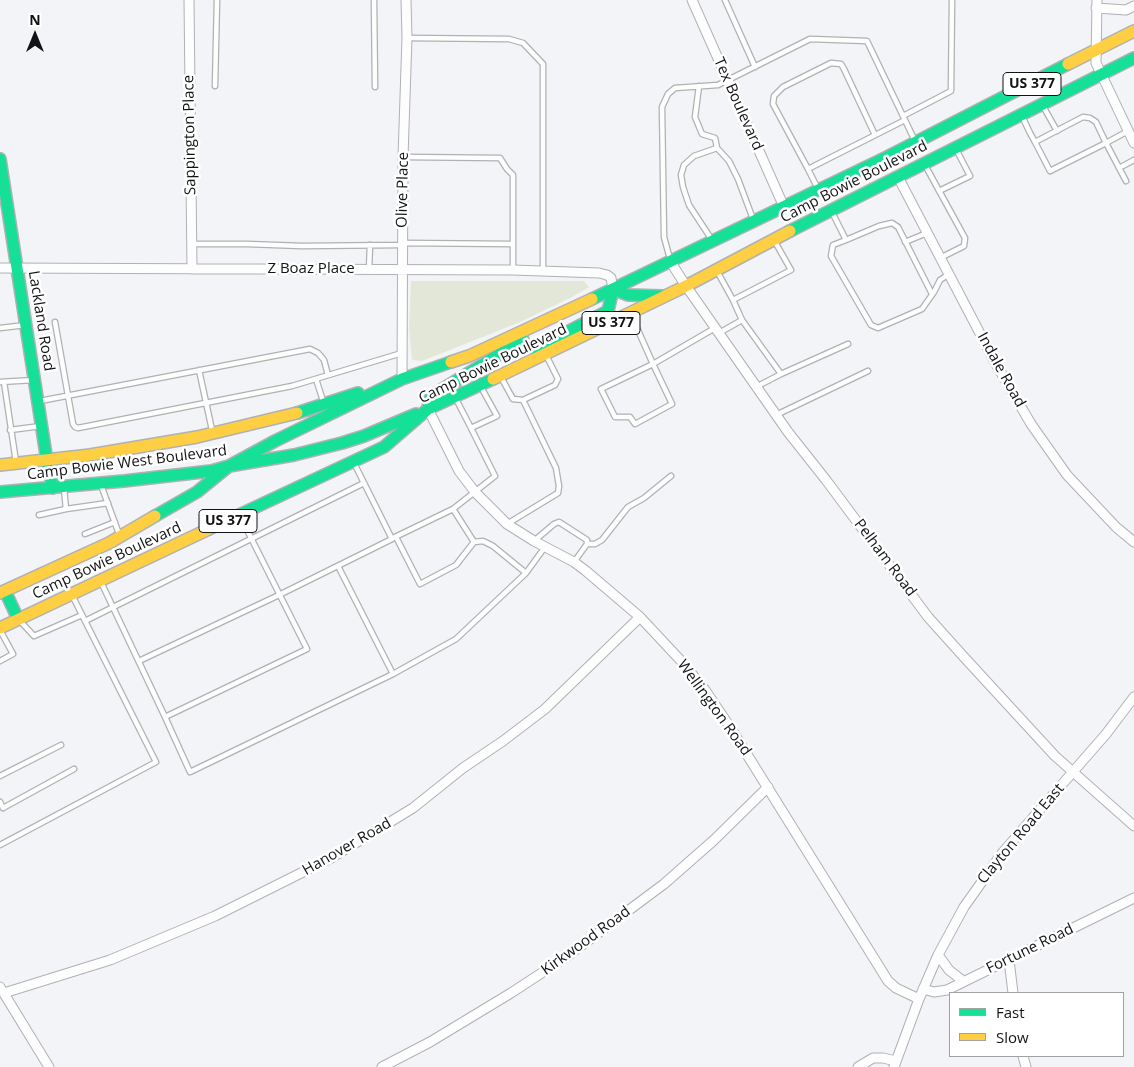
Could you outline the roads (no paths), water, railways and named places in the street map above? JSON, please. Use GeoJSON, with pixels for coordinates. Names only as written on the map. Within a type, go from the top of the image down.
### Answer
{"type":"FeatureCollection","features":[{"type":"Feature","properties":{"kind":"main road","name":"Camp Bowie Boulevard"},"geometry":{"type":"LineString","coordinates":[[2,589],[120,536],[197,492],[229,466],[276,441],[402,379],[469,356],[547,321],[712,240],[784,208],[1134,31]]}},
{"type":"Feature","properties":{"kind":"main road","name":"Camp Bowie Boulevard"},"geometry":{"type":"LineString","coordinates":[[0,629],[384,447],[428,409],[481,386],[686,286],[774,239],[1134,58]]}},
{"type":"Feature","properties":{"kind":"main road"},"geometry":{"type":"LineString","coordinates":[[887,157],[898,177]]}},
{"type":"Feature","properties":{"kind":"main road","name":"Lackland Road"},"geometry":{"type":"LineString","coordinates":[[0,164],[27,325],[47,461],[58,487]]}},
{"type":"Feature","properties":{"kind":"main road"},"geometry":{"type":"LineString","coordinates":[[784,208],[795,229]]}},
{"type":"Feature","properties":{"kind":"main road"},"geometry":{"type":"LineString","coordinates":[[529,362],[534,352],[608,311],[613,289],[628,295],[667,295]]}},
{"type":"Feature","properties":{"kind":"main road"},"geometry":{"type":"LineString","coordinates":[[428,409],[429,400],[436,393],[531,335],[547,321]]}},
{"type":"Feature","properties":{"kind":"main road","name":"Camp Bowie West Boulevard"},"geometry":{"type":"LineString","coordinates":[[0,466],[142,447],[213,433],[304,411],[402,379]]}},
{"type":"Feature","properties":{"kind":"main road","name":"Camp Bowie West Boulevard"},"geometry":{"type":"LineString","coordinates":[[0,492],[211,471],[229,466],[294,455],[364,436],[428,409]]}},
{"type":"Feature","properties":{"kind":"main road"},"geometry":{"type":"LineString","coordinates":[[2,589],[18,619]]}},
{"type":"Feature","properties":{"kind":"street","name":"Sappington Place"},"geometry":{"type":"LineString","coordinates":[[189,0],[192,269]]}},
{"type":"Feature","properties":{"kind":"street","name":"Olive Place"},"geometry":{"type":"LineString","coordinates":[[402,379],[406,0]]}},
{"type":"Feature","properties":{"kind":"street","name":"Tex Boulevard"},"geometry":{"type":"LineString","coordinates":[[692,0],[784,208]]}},
{"type":"Feature","properties":{"kind":"street"},"geometry":{"type":"LineString","coordinates":[[1134,6],[1126,10],[1097,4],[1095,52],[1096,64],[1100,75],[1134,143]]}},
{"type":"Feature","properties":{"kind":"street","name":"Indale Road"},"geometry":{"type":"LineString","coordinates":[[898,177],[996,364],[1030,424],[1067,475],[1116,527],[1134,542]]}},
{"type":"Feature","properties":{"kind":"street","name":"Pelham Road"},"geometry":{"type":"LineString","coordinates":[[670,261],[776,415],[928,617],[1055,756],[1134,826]]}},
{"type":"Feature","properties":{"kind":"street","name":"Z Boaz Place"},"geometry":{"type":"LineString","coordinates":[[0,268],[514,270],[607,275],[611,278],[613,289]]}},
{"type":"Feature","properties":{"kind":"street","name":"Wellington Road"},"geometry":{"type":"LineString","coordinates":[[428,409],[459,471],[475,492],[507,524],[574,562],[640,617],[683,662],[705,690],[768,787],[888,981],[896,988],[919,999]]}},
{"type":"Feature","properties":{"kind":"street","name":"Hanover Road"},"geometry":{"type":"LineString","coordinates":[[2,990],[110,960],[215,916],[331,858],[413,808],[464,768],[503,741],[544,709],[640,617]]}},
{"type":"Feature","properties":{"kind":"street","name":"Clayton Road East"},"geometry":{"type":"LineString","coordinates":[[895,1064],[923,989],[938,955],[964,907],[1003,852],[1074,772],[1134,697]]}},
{"type":"Feature","properties":{"kind":"street","name":"Kirkwood Road"},"geometry":{"type":"LineString","coordinates":[[382,1067],[454,1028],[511,994],[566,957],[664,884],[714,840],[768,787]]}},
{"type":"Feature","properties":{"kind":"street","name":"Fortune Road"},"geometry":{"type":"LineString","coordinates":[[923,989],[934,992],[947,990],[1134,898]]}},
{"type":"Feature","properties":{"kind":"street"},"geometry":{"type":"LineString","coordinates":[[938,955],[949,970],[964,981]]}},
{"type":"Feature","properties":{"kind":"street"},"geometry":{"type":"LineString","coordinates":[[1009,960],[1013,992]]}},
{"type":"Feature","properties":{"kind":"street"},"geometry":{"type":"LineString","coordinates":[[2,990],[49,1067]]}},
{"type":"Feature","properties":{"kind":"street"},"geometry":{"type":"LineString","coordinates":[[858,1067],[873,1058],[882,1058],[895,1064]]}},
{"type":"Feature","properties":{"kind":"lane"},"geometry":{"type":"LineString","coordinates":[[215,86],[217,0]]}},
{"type":"Feature","properties":{"kind":"lane"},"geometry":{"type":"LineString","coordinates":[[374,0],[375,86]]}},
{"type":"Feature","properties":{"kind":"lane"},"geometry":{"type":"LineString","coordinates":[[725,0],[755,67]]}},
{"type":"Feature","properties":{"kind":"lane"},"geometry":{"type":"LineString","coordinates":[[808,169],[875,135],[951,91],[952,0]]}},
{"type":"Feature","properties":{"kind":"lane"},"geometry":{"type":"LineString","coordinates":[[407,38],[509,39],[522,43],[543,64],[543,271]]}},
{"type":"Feature","properties":{"kind":"lane"},"geometry":{"type":"LineString","coordinates":[[670,261],[664,237],[662,108],[668,94],[675,88],[718,85],[810,39],[867,41],[916,142]]}},
{"type":"Feature","properties":{"kind":"lane"},"geometry":{"type":"LineString","coordinates":[[819,190],[773,104],[774,96],[783,87],[832,62],[840,64],[875,135]]}},
{"type":"Feature","properties":{"kind":"lane"},"geometry":{"type":"LineString","coordinates":[[699,86],[695,117],[702,134],[715,138],[717,148],[729,161],[754,221]]}},
{"type":"Feature","properties":{"kind":"lane"},"geometry":{"type":"LineString","coordinates":[[1042,104],[1057,131]]}},
{"type":"Feature","properties":{"kind":"lane"},"geometry":{"type":"LineString","coordinates":[[1021,115],[1050,171],[1128,132]]}},
{"type":"Feature","properties":{"kind":"lane"},"geometry":{"type":"LineString","coordinates":[[1035,142],[1083,117],[1090,118],[1096,122],[1126,181]]}},
{"type":"Feature","properties":{"kind":"lane"},"geometry":{"type":"LineString","coordinates":[[712,240],[689,205],[682,187],[681,176],[684,166],[694,156],[717,148]]}},
{"type":"Feature","properties":{"kind":"lane"},"geometry":{"type":"LineString","coordinates":[[939,191],[970,176],[956,148]]}},
{"type":"Feature","properties":{"kind":"lane"},"geometry":{"type":"LineString","coordinates":[[403,157],[500,158],[513,175],[514,270]]}},
{"type":"Feature","properties":{"kind":"lane"},"geometry":{"type":"LineString","coordinates":[[1119,168],[1134,160]]}},
{"type":"Feature","properties":{"kind":"lane"},"geometry":{"type":"LineString","coordinates":[[924,164],[965,238],[964,246],[940,258]]}},
{"type":"Feature","properties":{"kind":"lane"},"geometry":{"type":"LineString","coordinates":[[832,211],[846,240]]}},
{"type":"Feature","properties":{"kind":"lane"},"geometry":{"type":"LineString","coordinates":[[932,294],[898,227],[892,223],[879,226],[833,245],[831,256],[872,325],[878,328],[922,309],[932,294],[940,280],[949,274]]}},
{"type":"Feature","properties":{"kind":"lane"},"geometry":{"type":"LineString","coordinates":[[905,242],[927,233]]}},
{"type":"Feature","properties":{"kind":"lane"},"geometry":{"type":"LineString","coordinates":[[733,300],[791,270],[774,239]]}},
{"type":"Feature","properties":{"kind":"lane"},"geometry":{"type":"LineString","coordinates":[[191,244],[302,246],[513,244]]}},
{"type":"Feature","properties":{"kind":"lane"},"geometry":{"type":"LineString","coordinates":[[369,269],[370,245]]}},
{"type":"Feature","properties":{"kind":"lane"},"geometry":{"type":"LineString","coordinates":[[716,270],[742,320],[780,374]]}},
{"type":"Feature","properties":{"kind":"lane"},"geometry":{"type":"LineString","coordinates":[[630,313],[653,364],[672,404],[635,424],[630,417],[615,416],[601,389],[653,364],[716,330],[742,320]]}},
{"type":"Feature","properties":{"kind":"lane"},"geometry":{"type":"LineString","coordinates":[[55,322],[73,424],[78,428],[292,386],[402,353]]}},
{"type":"Feature","properties":{"kind":"lane"},"geometry":{"type":"LineString","coordinates":[[0,328],[27,325]]}},
{"type":"Feature","properties":{"kind":"lane"},"geometry":{"type":"LineString","coordinates":[[756,387],[780,374],[848,344]]}},
{"type":"Feature","properties":{"kind":"lane"},"geometry":{"type":"LineString","coordinates":[[38,402],[310,349],[318,353],[324,360],[328,375]]}},
{"type":"Feature","properties":{"kind":"lane"},"geometry":{"type":"LineString","coordinates":[[500,376],[513,399],[522,400],[556,386],[558,379],[546,354]]}},
{"type":"Feature","properties":{"kind":"lane"},"geometry":{"type":"LineString","coordinates":[[199,370],[213,433]]}},
{"type":"Feature","properties":{"kind":"lane"},"geometry":{"type":"LineString","coordinates":[[776,415],[868,371]]}},
{"type":"Feature","properties":{"kind":"lane"},"geometry":{"type":"LineString","coordinates":[[316,379],[324,404]]}},
{"type":"Feature","properties":{"kind":"lane"},"geometry":{"type":"LineString","coordinates":[[16,464],[2,382],[35,380]]}},
{"type":"Feature","properties":{"kind":"lane"},"geometry":{"type":"LineString","coordinates":[[471,428],[497,416],[481,386]]}},
{"type":"Feature","properties":{"kind":"lane"},"geometry":{"type":"LineString","coordinates":[[139,661],[279,595],[453,509],[495,476],[455,397]]}},
{"type":"Feature","properties":{"kind":"lane"},"geometry":{"type":"LineString","coordinates":[[507,524],[558,493],[559,486],[556,468],[522,400]]}},
{"type":"Feature","properties":{"kind":"lane"},"geometry":{"type":"LineString","coordinates":[[10,430],[42,426]]}},
{"type":"Feature","properties":{"kind":"lane"},"geometry":{"type":"LineString","coordinates":[[354,462],[420,584],[456,565],[474,542]]}},
{"type":"Feature","properties":{"kind":"lane"},"geometry":{"type":"LineString","coordinates":[[587,544],[595,544],[602,540],[628,507],[644,498],[671,476]]}},
{"type":"Feature","properties":{"kind":"lane"},"geometry":{"type":"LineString","coordinates":[[100,483],[120,536]]}},
{"type":"Feature","properties":{"kind":"lane"},"geometry":{"type":"LineString","coordinates":[[85,621],[364,483]]}},
{"type":"Feature","properties":{"kind":"lane"},"geometry":{"type":"LineString","coordinates":[[58,487],[66,509]]}},
{"type":"Feature","properties":{"kind":"lane"},"geometry":{"type":"LineString","coordinates":[[39,515],[108,503]]}},
{"type":"Feature","properties":{"kind":"lane"},"geometry":{"type":"LineString","coordinates":[[453,509],[474,542]]}},
{"type":"Feature","properties":{"kind":"lane"},"geometry":{"type":"LineString","coordinates":[[165,717],[307,649],[240,515]]}},
{"type":"Feature","properties":{"kind":"lane"},"geometry":{"type":"LineString","coordinates":[[84,534],[115,522]]}},
{"type":"Feature","properties":{"kind":"lane"},"geometry":{"type":"LineString","coordinates":[[534,540],[559,522],[587,540],[587,544]]}},
{"type":"Feature","properties":{"kind":"lane"},"geometry":{"type":"LineString","coordinates":[[474,542],[483,542],[493,546],[526,574]]}},
{"type":"Feature","properties":{"kind":"lane"},"geometry":{"type":"LineString","coordinates":[[574,562],[587,544]]}},
{"type":"Feature","properties":{"kind":"lane"},"geometry":{"type":"LineString","coordinates":[[100,581],[190,772],[392,674],[456,639],[526,574],[545,547]]}},
{"type":"Feature","properties":{"kind":"lane"},"geometry":{"type":"LineString","coordinates":[[338,566],[392,674]]}},
{"type":"Feature","properties":{"kind":"lane"},"geometry":{"type":"LineString","coordinates":[[0,845],[156,762],[72,594]]}},
{"type":"Feature","properties":{"kind":"lane"},"geometry":{"type":"LineString","coordinates":[[18,619],[34,636],[82,615]]}},
{"type":"Feature","properties":{"kind":"lane"},"geometry":{"type":"LineString","coordinates":[[0,629],[13,654],[0,661]]}},
{"type":"Feature","properties":{"kind":"lane"},"geometry":{"type":"LineString","coordinates":[[0,776],[61,745]]}},
{"type":"Feature","properties":{"kind":"lane"},"geometry":{"type":"LineString","coordinates":[[0,802],[3,808],[74,769]]}}]}
